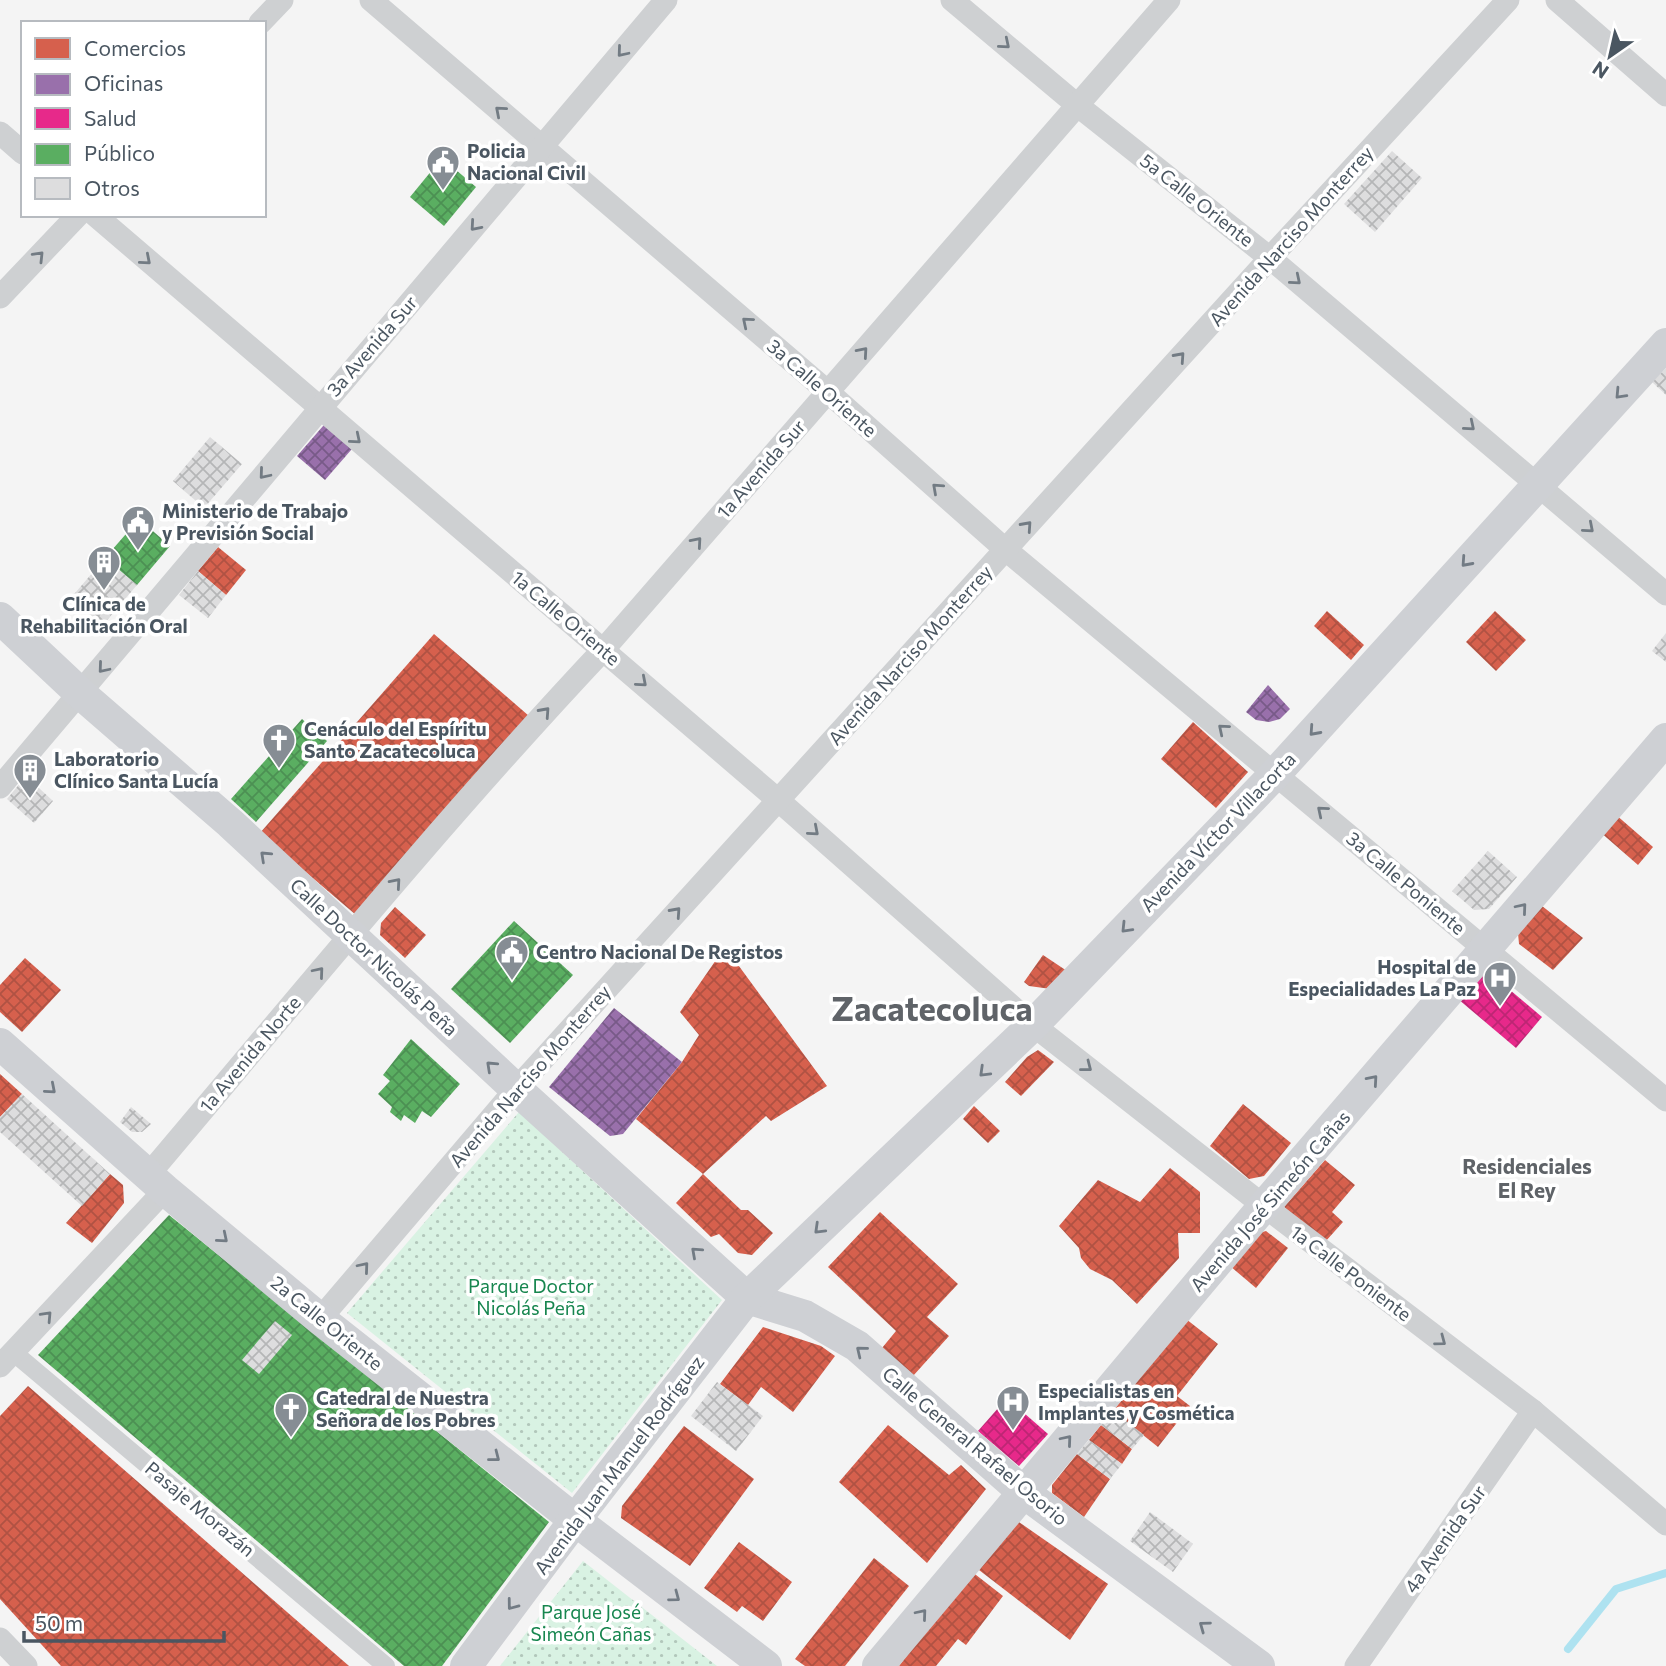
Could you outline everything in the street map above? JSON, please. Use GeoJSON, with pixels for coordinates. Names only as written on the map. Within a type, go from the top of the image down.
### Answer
{"type":"FeatureCollection","features":[{"type":"Feature","properties":{"kind":"main road","name":"Avenida Víctor Villacorta"},"geometry":{"type":"LineString","coordinates":[[747,1298],[1033,1025],[1276,773],[1666,344]]}},
{"type":"Feature","properties":{"kind":"main road","name":"Calle Doctor Nicolás Peña"},"geometry":{"type":"LineString","coordinates":[[0,618],[81,694],[230,823],[516,1089],[747,1298]]}},
{"type":"Feature","properties":{"kind":"main road","name":"Avenida José Simeón Cañas"},"geometry":{"type":"LineString","coordinates":[[878,1666],[1264,1206],[1666,739]]}},
{"type":"Feature","properties":{"kind":"main road","name":"2a Calle Oriente"},"geometry":{"type":"LineString","coordinates":[[0,1044],[157,1182],[320,1319],[766,1666]]}},
{"type":"Feature","properties":{"kind":"main road","name":"Calle General Rafael Osorio"},"geometry":{"type":"LineString","coordinates":[[747,1298],[805,1316],[857,1346],[1023,1492],[1259,1666]]}},
{"type":"Feature","properties":{"kind":"main road","name":"Avenida Juan Manuel Rodríguez"},"geometry":{"type":"LineString","coordinates":[[466,1666],[747,1298]]}},
{"type":"Feature","properties":{"kind":"street"},"geometry":{"type":"LineString","coordinates":[[262,21],[282,0]]}},
{"type":"Feature","properties":{"kind":"street","name":"3a Calle Oriente"},"geometry":{"type":"LineString","coordinates":[[371,0],[828,392],[1006,550],[1276,773]]}},
{"type":"Feature","properties":{"kind":"street","name":"3a Avenida Sur"},"geometry":{"type":"LineString","coordinates":[[0,787],[666,0]]}},
{"type":"Feature","properties":{"kind":"street","name":"5a Calle Oriente"},"geometry":{"type":"LineString","coordinates":[[953,0],[1077,105],[1270,258],[1666,594]]}},
{"type":"Feature","properties":{"kind":"street","name":"1a Avenida Sur"},"geometry":{"type":"LineString","coordinates":[[351,935],[1169,0]]}},
{"type":"Feature","properties":{"kind":"street","name":"Avenida Narciso Monterrey"},"geometry":{"type":"LineString","coordinates":[[320,1319],[516,1089],[1270,258],[1508,0]]}},
{"type":"Feature","properties":{"kind":"street"},"geometry":{"type":"LineString","coordinates":[[1557,0],[1666,95]]}},
{"type":"Feature","properties":{"kind":"street"},"geometry":{"type":"LineString","coordinates":[[0,133],[21,151]]}},
{"type":"Feature","properties":{"kind":"street"},"geometry":{"type":"LineString","coordinates":[[0,297],[76,217]]}},
{"type":"Feature","properties":{"kind":"street","name":"1a Calle Oriente"},"geometry":{"type":"LineString","coordinates":[[96,217],[604,649],[1033,1025]]}},
{"type":"Feature","properties":{"kind":"street","name":"3a Calle Poniente"},"geometry":{"type":"LineString","coordinates":[[1276,773],[1666,1100]]}},
{"type":"Feature","properties":{"kind":"street","name":"1a Avenida Norte"},"geometry":{"type":"LineString","coordinates":[[6,1359],[157,1182],[351,935]]}},
{"type":"Feature","properties":{"kind":"street","name":"1a Calle Poniente"},"geometry":{"type":"LineString","coordinates":[[1033,1025],[1264,1206],[1533,1411],[1666,1524]]}},
{"type":"Feature","properties":{"kind":"street","name":"Pasaje Morazán"},"geometry":{"type":"LineString","coordinates":[[6,1359],[386,1666]]}},
{"type":"Feature","properties":{"kind":"street","name":"4a Avenida Sur"},"geometry":{"type":"LineString","coordinates":[[1356,1666],[1533,1411]]}},
{"type":"Feature","properties":{"kind":"street"},"geometry":{"type":"LineString","coordinates":[[0,1639],[26,1666]]}},
{"type":"Feature","properties":{"kind":"green space","name":"Parque Doctor Nicolás Peña"},"geometry":{"type":"Polygon","coordinates":[[[519,1112],[722,1300],[572,1493],[347,1313],[519,1112]]]}},
{"type":"Feature","properties":{"kind":"green space","name":"Parque José Simeón Cañas"},"geometry":{"type":"Polygon","coordinates":[[[583,1561],[717,1666],[500,1666],[583,1561]]]}},
{"type":"Feature","properties":{"kind":"building: Comercios"},"geometry":{"type":"Polygon","coordinates":[[[218,547],[246,570],[226,595],[198,571],[218,547]]]}},
{"type":"Feature","properties":{"kind":"building: Comercios"},"geometry":{"type":"Polygon","coordinates":[[[1327,611],[1364,645],[1351,660],[1314,626],[1327,611]]]}},
{"type":"Feature","properties":{"kind":"building: Comercios"},"geometry":{"type":"Polygon","coordinates":[[[1495,611],[1526,640],[1496,671],[1466,642],[1495,611]]]}},
{"type":"Feature","properties":{"kind":"building: Comercios"},"geometry":{"type":"Polygon","coordinates":[[[434,634],[529,716],[356,915],[260,833],[434,634]]]}},
{"type":"Feature","properties":{"kind":"building: Comercios"},"geometry":{"type":"Polygon","coordinates":[[[1193,722],[1248,772],[1216,808],[1161,759],[1193,722]]]}},
{"type":"Feature","properties":{"kind":"building: Comercios"},"geometry":{"type":"Polygon","coordinates":[[[1615,814],[1653,847],[1638,865],[1599,831],[1615,814]]]}},
{"type":"Feature","properties":{"kind":"building: Comercios"},"geometry":{"type":"Polygon","coordinates":[[[1542,906],[1583,938],[1553,970],[1519,944],[1518,933],[1542,906]]]}},
{"type":"Feature","properties":{"kind":"building: Comercios"},"geometry":{"type":"Polygon","coordinates":[[[395,907],[426,935],[405,958],[380,935],[381,923],[395,907]]]}},
{"type":"Feature","properties":{"kind":"building: Comercios"},"geometry":{"type":"Polygon","coordinates":[[[725,947],[827,1086],[771,1121],[766,1116],[703,1174],[636,1119],[682,1062],[699,1035],[680,1012],[725,947]]]}},
{"type":"Feature","properties":{"kind":"building: Comercios"},"geometry":{"type":"Polygon","coordinates":[[[1043,955],[1067,971],[1051,989],[1029,986],[1024,982],[1043,955]]]}},
{"type":"Feature","properties":{"kind":"building: Comercios"},"geometry":{"type":"Polygon","coordinates":[[[25,958],[61,990],[22,1032],[0,1012],[0,985],[25,958]]]}},
{"type":"Feature","properties":{"kind":"building: Comercios"},"geometry":{"type":"Polygon","coordinates":[[[1038,1050],[1054,1062],[1021,1096],[1005,1082],[1027,1057],[1038,1050]]]}},
{"type":"Feature","properties":{"kind":"building: Comercios"},"geometry":{"type":"Polygon","coordinates":[[[0,1074],[22,1094],[0,1117],[0,1074]]]}},
{"type":"Feature","properties":{"kind":"building: Comercios"},"geometry":{"type":"Polygon","coordinates":[[[1243,1104],[1291,1143],[1264,1176],[1249,1179],[1210,1146],[1243,1104]]]}},
{"type":"Feature","properties":{"kind":"building: Comercios"},"geometry":{"type":"Polygon","coordinates":[[[974,1106],[1000,1131],[988,1143],[963,1119],[974,1106]]]}},
{"type":"Feature","properties":{"kind":"building: Comercios"},"geometry":{"type":"Polygon","coordinates":[[[1325,1160],[1355,1185],[1332,1212],[1343,1222],[1325,1242],[1284,1207],[1325,1160]]]}},
{"type":"Feature","properties":{"kind":"building: Comercios"},"geometry":{"type":"Polygon","coordinates":[[[1170,1168],[1200,1192],[1200,1233],[1178,1233],[1179,1258],[1137,1304],[1112,1280],[1090,1269],[1081,1258],[1079,1248],[1059,1226],[1098,1180],[1140,1202],[1170,1168]]]}},
{"type":"Feature","properties":{"kind":"building: Comercios"},"geometry":{"type":"Polygon","coordinates":[[[110,1174],[123,1185],[124,1203],[92,1243],[66,1223],[110,1174]]]}},
{"type":"Feature","properties":{"kind":"building: Comercios"},"geometry":{"type":"Polygon","coordinates":[[[703,1174],[741,1210],[748,1210],[773,1233],[752,1255],[738,1253],[719,1234],[711,1237],[676,1203],[703,1174]]]}},
{"type":"Feature","properties":{"kind":"building: Comercios"},"geometry":{"type":"Polygon","coordinates":[[[880,1212],[958,1284],[927,1317],[949,1336],[913,1376],[882,1348],[896,1331],[828,1267],[880,1212]]]}},
{"type":"Feature","properties":{"kind":"building: Comercios"},"geometry":{"type":"Polygon","coordinates":[[[1266,1231],[1288,1248],[1256,1288],[1230,1266],[1259,1233],[1266,1231]]]}},
{"type":"Feature","properties":{"kind":"building: Comercios"},"geometry":{"type":"Polygon","coordinates":[[[1186,1319],[1218,1344],[1177,1396],[1190,1406],[1158,1447],[1113,1411],[1186,1319]]]}},
{"type":"Feature","properties":{"kind":"building: Comercios"},"geometry":{"type":"Polygon","coordinates":[[[763,1327],[821,1346],[835,1356],[793,1412],[761,1387],[748,1405],[720,1384],[763,1327]]]}},
{"type":"Feature","properties":{"kind":"building: Comercios"},"geometry":{"type":"Polygon","coordinates":[[[28,1386],[349,1666],[61,1666],[0,1599],[0,1416],[28,1386]]]}},
{"type":"Feature","properties":{"kind":"building: Comercios"},"geometry":{"type":"Polygon","coordinates":[[[888,1425],[949,1475],[961,1465],[986,1489],[927,1563],[839,1482],[888,1425]]]}},
{"type":"Feature","properties":{"kind":"building: Comercios"},"geometry":{"type":"Polygon","coordinates":[[[1101,1425],[1132,1449],[1122,1464],[1089,1440],[1101,1425]]]}},
{"type":"Feature","properties":{"kind":"building: Comercios"},"geometry":{"type":"Polygon","coordinates":[[[684,1426],[754,1479],[690,1566],[621,1518],[622,1506],[684,1426]]]}},
{"type":"Feature","properties":{"kind":"building: Comercios"},"geometry":{"type":"Polygon","coordinates":[[[1077,1454],[1110,1479],[1084,1517],[1052,1493],[1052,1485],[1077,1454]]]}},
{"type":"Feature","properties":{"kind":"building: Comercios"},"geometry":{"type":"Polygon","coordinates":[[[1016,1520],[1108,1584],[1070,1640],[979,1570],[1016,1520]]]}},
{"type":"Feature","properties":{"kind":"building: Comercios"},"geometry":{"type":"Polygon","coordinates":[[[739,1542],[792,1582],[763,1621],[742,1606],[737,1612],[704,1588],[739,1542]]]}},
{"type":"Feature","properties":{"kind":"building: Comercios"},"geometry":{"type":"Polygon","coordinates":[[[874,1558],[909,1586],[845,1666],[805,1666],[795,1659],[874,1558]]]}},
{"type":"Feature","properties":{"kind":"building: Comercios"},"geometry":{"type":"Polygon","coordinates":[[[971,1571],[1003,1596],[966,1645],[958,1639],[936,1666],[899,1666],[971,1571]]]}},
{"type":"Feature","properties":{"kind":"building: Oficinas"},"geometry":{"type":"Polygon","coordinates":[[[330,418],[358,442],[325,480],[297,456],[330,418]]]}},
{"type":"Feature","properties":{"kind":"building: Oficinas"},"geometry":{"type":"Polygon","coordinates":[[[1268,685],[1290,709],[1280,719],[1269,722],[1256,720],[1246,712],[1268,685]]]}},
{"type":"Feature","properties":{"kind":"building: Oficinas"},"geometry":{"type":"Polygon","coordinates":[[[614,1008],[682,1062],[623,1134],[610,1136],[549,1087],[614,1008]]]}},
{"type":"Feature","properties":{"kind":"building: Salud","name":"Hospital de Especialidades La Paz"},"geometry":{"type":"Polygon","coordinates":[[[1484,968],[1542,1017],[1516,1048],[1458,999],[1484,968]]]}},
{"type":"Feature","properties":{"kind":"building: Salud","name":"Especialistas en Implantes y Cosmética"},"geometry":{"type":"Polygon","coordinates":[[[1007,1398],[1048,1434],[1019,1466],[978,1431],[1007,1398]]]}},
{"type":"Feature","properties":{"kind":"building: Público","name":"Policia Nacional Civil"},"geometry":{"type":"Polygon","coordinates":[[[442,158],[476,187],[444,226],[410,197],[442,158]]]}},
{"type":"Feature","properties":{"kind":"building: Público","name":"Ministerio de Trabajo y Previsión Social"},"geometry":{"type":"Polygon","coordinates":[[[139,519],[170,546],[137,585],[105,558],[139,519]]]}},
{"type":"Feature","properties":{"kind":"building: Público","name":"Cenáculo del Espíritu Santo Zacatecoluca"},"geometry":{"type":"Polygon","coordinates":[[[302,719],[327,741],[256,822],[231,799],[302,719]]]}},
{"type":"Feature","properties":{"kind":"building: Público","name":"Centro Nacional De Registos"},"geometry":{"type":"Polygon","coordinates":[[[514,921],[573,975],[510,1043],[451,989],[514,921]]]}},
{"type":"Feature","properties":{"kind":"building: Público"},"geometry":{"type":"Polygon","coordinates":[[[411,1039],[460,1084],[431,1117],[422,1111],[415,1123],[404,1115],[401,1121],[390,1112],[392,1107],[378,1094],[390,1081],[383,1075],[411,1039]]]}},
{"type":"Feature","properties":{"kind":"building: Público","name":"Catedral de Nuestra Señora de los Pobres"},"geometry":{"type":"Polygon","coordinates":[[[169,1215],[549,1522],[442,1666],[404,1666],[38,1355],[169,1215]]]}},
{"type":"Feature","properties":{"kind":"building: Otros"},"geometry":{"type":"Polygon","coordinates":[[[1392,151],[1422,178],[1375,232],[1344,204],[1392,151]]]}},
{"type":"Feature","properties":{"kind":"building: Otros"},"geometry":{"type":"Polygon","coordinates":[[[1666,368],[1666,395],[1652,382],[1666,368]]]}},
{"type":"Feature","properties":{"kind":"building: Otros"},"geometry":{"type":"Polygon","coordinates":[[[210,437],[242,464],[204,508],[173,481],[210,437]]]}},
{"type":"Feature","properties":{"kind":"building: Otros","name":"Clínica de Rehabilitación Oral"},"geometry":{"type":"Polygon","coordinates":[[[105,558],[137,585],[102,626],[70,599],[105,558]]]}},
{"type":"Feature","properties":{"kind":"building: Otros"},"geometry":{"type":"Polygon","coordinates":[[[198,571],[226,595],[208,618],[179,595],[198,571]]]}},
{"type":"Feature","properties":{"kind":"building: Otros"},"geometry":{"type":"Polygon","coordinates":[[[1666,633],[1666,662],[1652,651],[1666,633]]]}},
{"type":"Feature","properties":{"kind":"building: Otros","name":"Laboratorio Clínico Santa Lucía"},"geometry":{"type":"Polygon","coordinates":[[[26,776],[53,801],[34,823],[7,799],[26,776]]]}},
{"type":"Feature","properties":{"kind":"building: Otros"},"geometry":{"type":"Polygon","coordinates":[[[1488,851],[1517,877],[1489,909],[1474,910],[1452,891],[1488,851]]]}},
{"type":"Feature","properties":{"kind":"building: Otros"},"geometry":{"type":"Polygon","coordinates":[[[22,1094],[110,1174],[82,1206],[0,1132],[0,1117],[22,1094]]]}},
{"type":"Feature","properties":{"kind":"building: Otros"},"geometry":{"type":"Polygon","coordinates":[[[131,1107],[151,1124],[142,1132],[132,1132],[120,1122],[131,1107]]]}},
{"type":"Feature","properties":{"kind":"building: Otros"},"geometry":{"type":"Polygon","coordinates":[[[275,1321],[292,1335],[259,1374],[242,1360],[275,1321]]]}},
{"type":"Feature","properties":{"kind":"building: Otros"},"geometry":{"type":"Polygon","coordinates":[[[717,1382],[763,1416],[736,1451],[691,1416],[717,1382]]]}},
{"type":"Feature","properties":{"kind":"building: Otros"},"geometry":{"type":"Polygon","coordinates":[[[1113,1411],[1144,1435],[1132,1449],[1101,1425],[1113,1411]]]}},
{"type":"Feature","properties":{"kind":"building: Otros"},"geometry":{"type":"Polygon","coordinates":[[[1089,1440],[1122,1464],[1110,1479],[1077,1454],[1089,1440]]]}},
{"type":"Feature","properties":{"kind":"building: Otros"},"geometry":{"type":"Polygon","coordinates":[[[1150,1512],[1193,1544],[1173,1572],[1130,1541],[1150,1512]]]}},
{"type":"Feature","properties":{"kind":"waterway"},"geometry":{"type":"LineString","coordinates":[[1568,1649],[1616,1589],[1666,1573]]}},
{"type":"Feature","properties":{"kind":"place","name":"Policia Nacional Civil"},"geometry":{"type":"Point","coordinates":[443,192]}},
{"type":"Feature","properties":{"kind":"place","name":"Ministerio de Trabajo y Previsión Social"},"geometry":{"type":"Point","coordinates":[138,552]}},
{"type":"Feature","properties":{"kind":"place","name":"Clínica de Rehabilitación Oral"},"geometry":{"type":"Point","coordinates":[104,592]}},
{"type":"Feature","properties":{"kind":"place","name":"Cenáculo del Espíritu Santo Zacatecoluca"},"geometry":{"type":"Point","coordinates":[279,770]}},
{"type":"Feature","properties":{"kind":"place","name":"Laboratorio Clínico Santa Lucía"},"geometry":{"type":"Point","coordinates":[30,800]}},
{"type":"Feature","properties":{"kind":"place","name":"Centro Nacional De Registos"},"geometry":{"type":"Point","coordinates":[512,982]}},
{"type":"Feature","properties":{"kind":"place","name":"Hospital de Especialidades La Paz"},"geometry":{"type":"Point","coordinates":[1500,1008]}},
{"type":"Feature","properties":{"kind":"place","name":"Especialistas en Implantes y Cosmética"},"geometry":{"type":"Point","coordinates":[1013,1432]}},
{"type":"Feature","properties":{"kind":"place","name":"Catedral de Nuestra Señora de los Pobres"},"geometry":{"type":"Point","coordinates":[291,1439]}},
{"type":"Feature","properties":{"kind":"district","name":"Zacatecoluca"},"geometry":{"type":"Point","coordinates":[932,1009]}},
{"type":"Feature","properties":{"kind":"district","name":"Residenciales El Rey"},"geometry":{"type":"Point","coordinates":[1527,1179]}}]}
